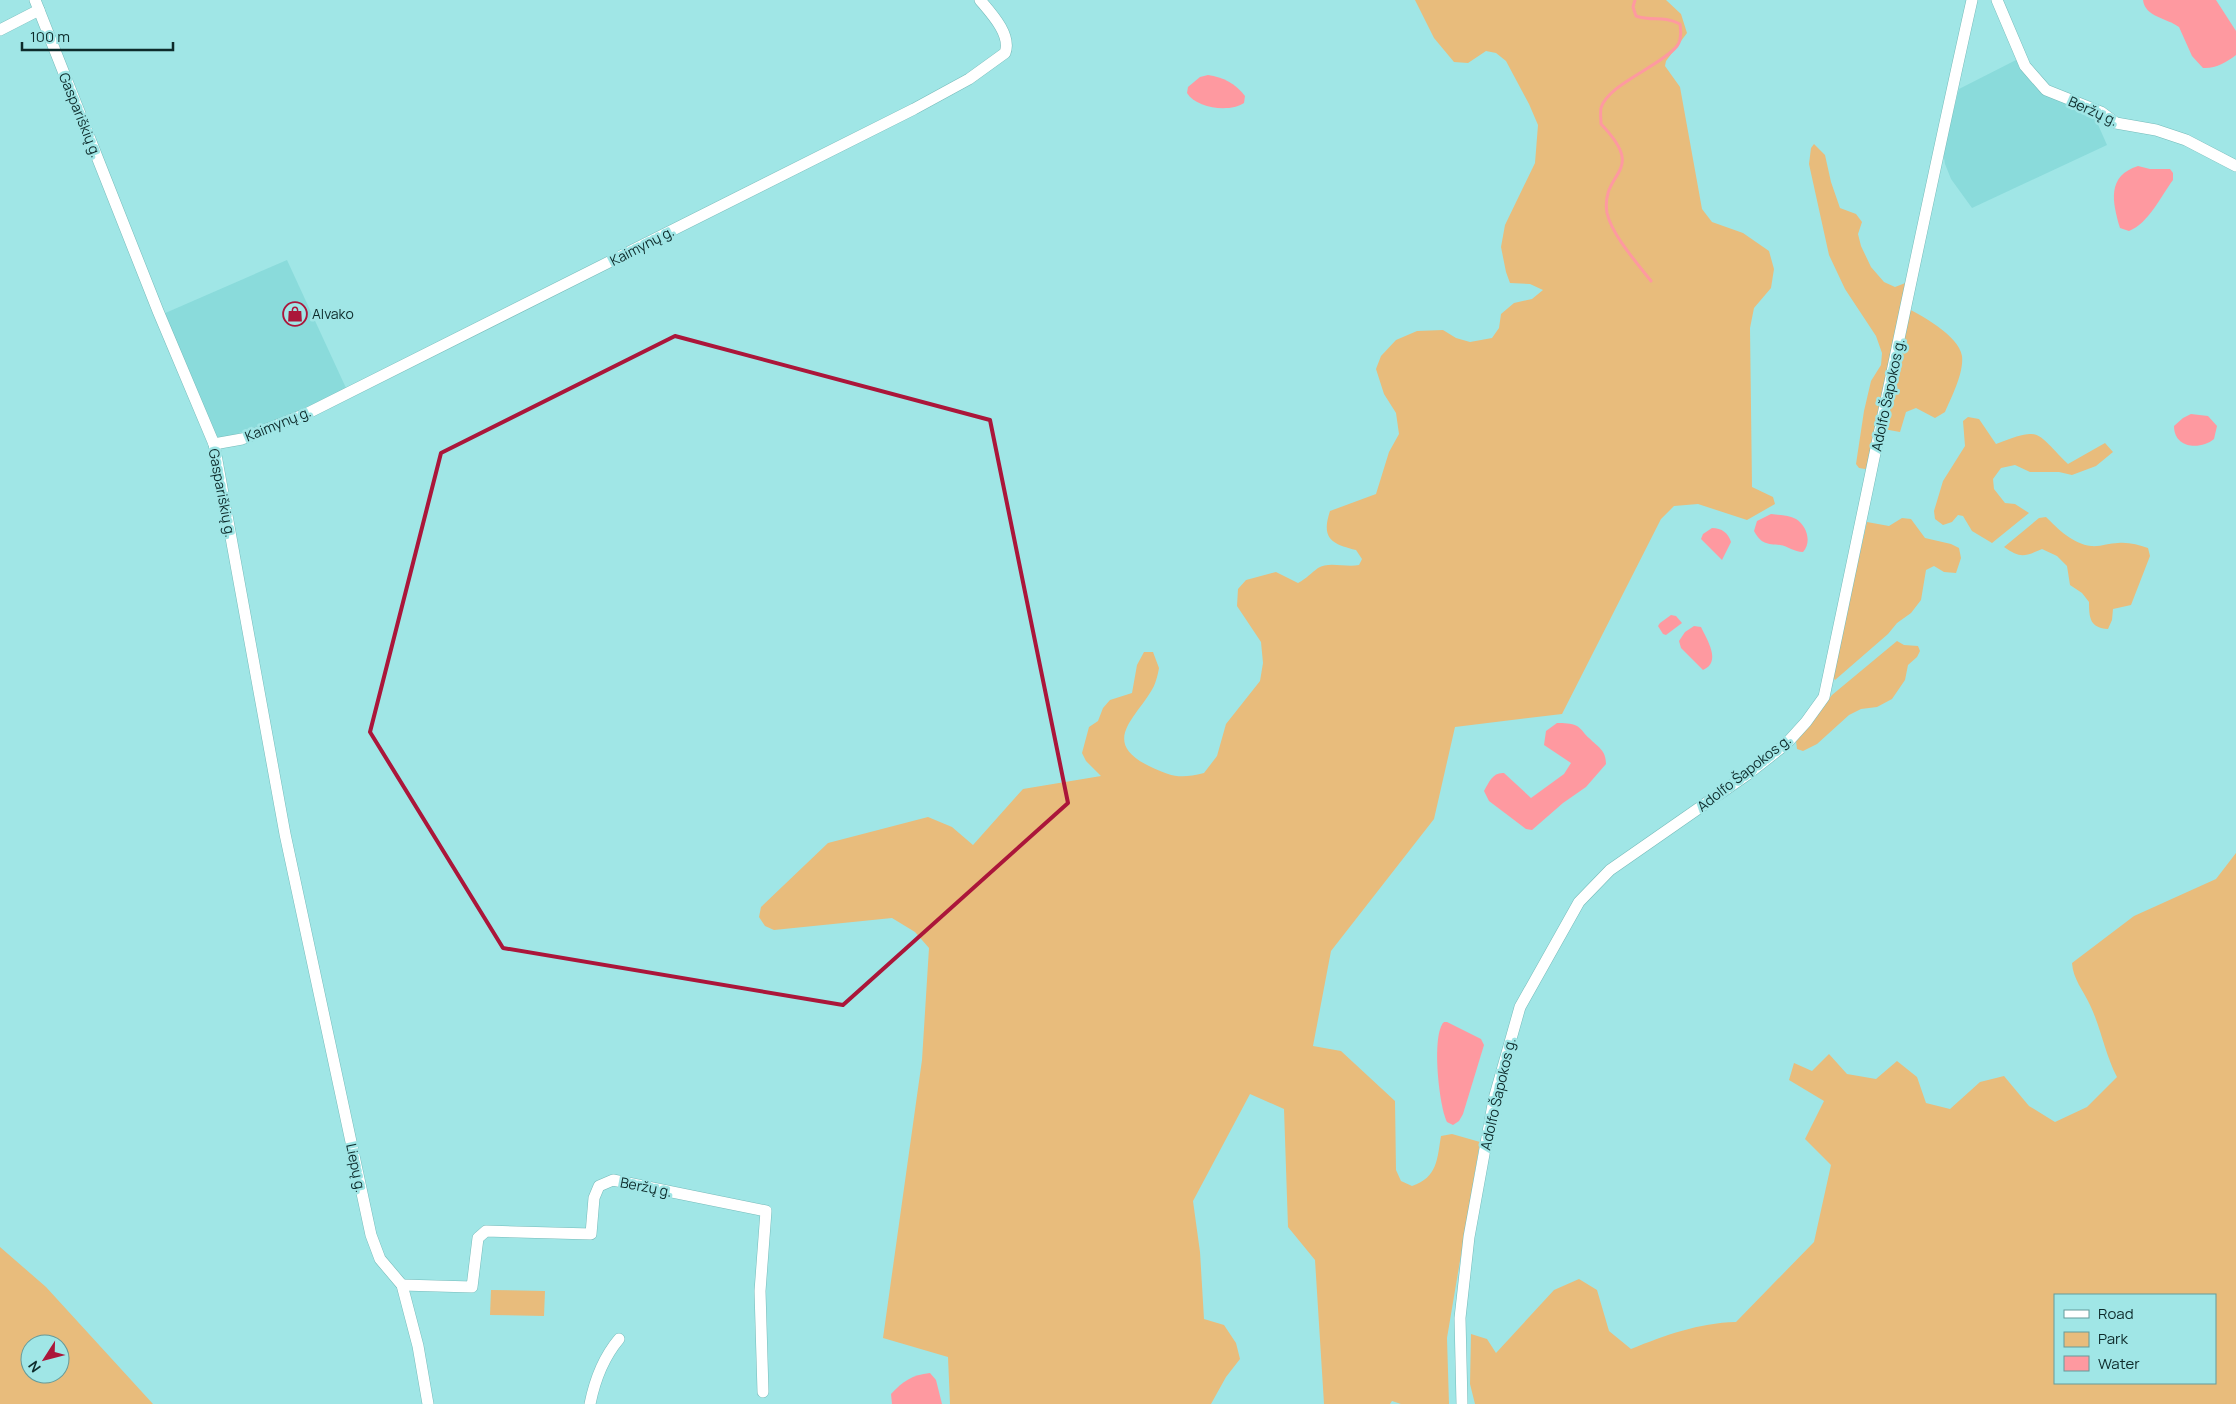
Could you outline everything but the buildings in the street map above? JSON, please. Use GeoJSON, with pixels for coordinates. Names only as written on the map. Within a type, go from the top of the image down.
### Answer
{"type":"FeatureCollection","features":[{"type":"Feature","properties":{"kind":"street","name":"Kaimynų g."},"geometry":{"type":"LineString","coordinates":[[214,444],[242,439],[308,412],[914,110],[968,79],[1004,53],[1007,47],[1004,34],[980,0]]}},
{"type":"Feature","properties":{"kind":"street","name":"Adolfo Šapokos g."},"geometry":{"type":"LineString","coordinates":[[1462,1404],[1460,1318],[1469,1237],[1494,1099],[1520,1007],[1579,902],[1610,870],[1748,774],[1786,744],[1806,722],[1824,697],[1917,257],[1934,166],[1972,0]]}},
{"type":"Feature","properties":{"kind":"street","name":"Beržų g."},"geometry":{"type":"LineString","coordinates":[[1998,0],[2025,66],[2046,90],[2101,112],[2116,123],[2156,130],[2186,140],[2236,166]]}},
{"type":"Feature","properties":{"kind":"street","name":"Gaspariškių g."},"geometry":{"type":"LineString","coordinates":[[37,5],[158,311],[214,444],[303,924]]}},
{"type":"Feature","properties":{"kind":"street"},"geometry":{"type":"LineString","coordinates":[[0,30],[37,5]]}},
{"type":"Feature","properties":{"kind":"street","name":"Liepų g."},"geometry":{"type":"LineString","coordinates":[[303,924],[371,1235],[380,1259],[402,1285],[418,1346],[428,1404]]}},
{"type":"Feature","properties":{"kind":"street","name":"Beržų g."},"geometry":{"type":"LineString","coordinates":[[402,1285],[472,1287],[478,1238],[486,1231],[591,1234],[594,1198],[599,1186],[613,1180],[766,1211],[760,1291],[763,1392]]}},
{"type":"Feature","properties":{"kind":"street"},"geometry":{"type":"LineString","coordinates":[[590,1404],[595,1383],[607,1353],[619,1339]]}},
{"type":"Feature","properties":{"kind":"highlighted area"},"geometry":{"type":"Polygon","coordinates":[[[675,336],[990,420],[1068,803],[843,1005],[503,948],[370,732],[441,453],[675,336]]]}},
{"type":"Feature","properties":{"kind":"shaded area"},"geometry":{"type":"Polygon","coordinates":[[[2018,59],[2033,83],[2092,111],[2107,145],[1972,208],[1951,179],[1945,164],[1943,151],[1959,89],[2018,59]]]}},
{"type":"Feature","properties":{"kind":"shaded area"},"geometry":{"type":"Polygon","coordinates":[[[287,260],[346,388],[297,412],[222,439],[216,437],[163,314],[287,260]]]}},
{"type":"Feature","properties":{"kind":"green space"},"geometry":{"type":"Polygon","coordinates":[[[1415,0],[1666,0],[1681,14],[1687,33],[1666,61],[1665,66],[1680,87],[1702,209],[1712,222],[1743,233],[1769,251],[1774,269],[1771,288],[1754,308],[1750,328],[1752,487],[1773,497],[1775,504],[1747,520],[1698,504],[1674,506],[1661,519],[1562,714],[1455,727],[1434,819],[1331,951],[1313,1046],[1341,1051],[1395,1101],[1396,1170],[1401,1181],[1412,1186],[1427,1178],[1437,1160],[1441,1136],[1452,1134],[1480,1142],[1447,1338],[1449,1404],[1401,1404],[1392,1401],[1390,1404],[1324,1404],[1315,1260],[1288,1227],[1284,1109],[1250,1094],[1193,1201],[1200,1252],[1204,1319],[1224,1325],[1236,1343],[1240,1359],[1226,1377],[1211,1404],[950,1404],[948,1357],[883,1338],[922,1060],[929,948],[915,932],[892,918],[774,930],[765,926],[759,917],[761,907],[828,843],[928,817],[952,827],[973,845],[1023,789],[1101,776],[1086,761],[1082,753],[1089,727],[1098,721],[1103,708],[1110,700],[1132,693],[1137,665],[1144,652],[1153,652],[1159,670],[1154,686],[1127,728],[1124,738],[1126,747],[1134,757],[1164,773],[1176,776],[1189,776],[1204,773],[1217,756],[1226,724],[1260,681],[1263,663],[1261,642],[1237,606],[1238,589],[1246,580],[1276,572],[1298,583],[1322,566],[1359,565],[1362,559],[1356,550],[1334,542],[1328,534],[1327,528],[1330,511],[1376,494],[1389,452],[1399,434],[1396,413],[1384,394],[1376,369],[1381,356],[1396,340],[1417,331],[1443,330],[1456,338],[1470,342],[1492,338],[1499,328],[1501,314],[1514,303],[1532,299],[1543,290],[1530,284],[1510,283],[1501,247],[1505,225],[1535,163],[1538,125],[1529,104],[1506,61],[1496,53],[1486,51],[1468,63],[1454,62],[1434,38],[1415,0]]]}},
{"type":"Feature","properties":{"kind":"green space"},"geometry":{"type":"Polygon","coordinates":[[[1814,144],[1825,155],[1831,182],[1840,208],[1856,214],[1862,222],[1858,234],[1861,246],[1871,267],[1884,282],[1895,287],[1908,282],[1901,305],[1946,333],[1954,340],[1962,356],[1959,377],[1945,412],[1935,418],[1916,408],[1906,412],[1900,432],[1878,428],[1870,466],[1865,469],[1859,468],[1856,464],[1864,411],[1871,381],[1881,365],[1882,353],[1876,336],[1845,289],[1829,255],[1809,164],[1811,148],[1814,144]]]}},
{"type":"Feature","properties":{"kind":"green space"},"geometry":{"type":"Polygon","coordinates":[[[1968,417],[1979,419],[1996,444],[2022,435],[2037,435],[2068,464],[2105,443],[2113,452],[2096,466],[2072,475],[2059,472],[2030,472],[2015,465],[2001,468],[1993,479],[1994,489],[2005,503],[2015,504],[2029,513],[1992,543],[1972,531],[1963,516],[1958,515],[1952,522],[1943,525],[1935,519],[1934,511],[1943,481],[1965,446],[1963,421],[1968,417]]]}},
{"type":"Feature","properties":{"kind":"green space"},"geometry":{"type":"Polygon","coordinates":[[[2046,517],[2066,535],[2084,545],[2126,543],[2148,548],[2150,556],[2131,605],[2113,609],[2112,620],[2108,629],[2097,627],[2094,624],[2089,613],[2089,602],[2082,593],[2070,585],[2067,566],[2057,556],[2042,549],[2031,554],[2018,555],[2004,547],[2039,518],[2046,517]]]}},
{"type":"Feature","properties":{"kind":"green space"},"geometry":{"type":"Polygon","coordinates":[[[1902,518],[1911,519],[1925,538],[1951,544],[1959,548],[1961,558],[1956,573],[1944,572],[1934,566],[1926,570],[1921,600],[1911,613],[1897,623],[1888,634],[1835,680],[1832,676],[1867,522],[1889,526],[1902,518]]]}},
{"type":"Feature","properties":{"kind":"green space"},"geometry":{"type":"Polygon","coordinates":[[[1897,641],[1904,645],[1918,646],[1920,651],[1917,657],[1908,665],[1905,680],[1892,699],[1877,707],[1861,709],[1849,715],[1817,744],[1803,751],[1797,749],[1796,741],[1832,695],[1897,641]]]}},
{"type":"Feature","properties":{"kind":"green space"},"geometry":{"type":"Polygon","coordinates":[[[2236,853],[2236,1404],[1475,1404],[1470,1384],[1471,1334],[1487,1339],[1496,1353],[1554,1290],[1579,1279],[1597,1290],[1609,1331],[1631,1349],[1695,1327],[1736,1322],[1814,1242],[1831,1165],[1805,1139],[1824,1101],[1789,1080],[1794,1063],[1812,1071],[1829,1054],[1847,1074],[1876,1079],[1897,1061],[1917,1077],[1926,1103],[1950,1109],[1980,1082],[2004,1076],[2029,1106],[2055,1122],[2087,1107],[2117,1077],[2094,1014],[2074,974],[2072,963],[2134,916],[2216,879],[2236,853]]]}},
{"type":"Feature","properties":{"kind":"green space"},"geometry":{"type":"Polygon","coordinates":[[[0,1247],[46,1287],[153,1404],[0,1404],[0,1247]]]}},
{"type":"Feature","properties":{"kind":"green space"},"geometry":{"type":"Polygon","coordinates":[[[491,1290],[545,1291],[544,1316],[490,1315],[491,1290]]]}},
{"type":"Feature","properties":{"kind":"water"},"geometry":{"type":"Polygon","coordinates":[[[2143,0],[2216,0],[2236,31],[2236,55],[2221,64],[2203,68],[2192,56],[2179,27],[2152,14],[2145,6],[2143,0]]]}},
{"type":"Feature","properties":{"kind":"water"},"geometry":{"type":"Polygon","coordinates":[[[1208,75],[1224,79],[1233,85],[1245,96],[1244,103],[1230,108],[1222,108],[1205,105],[1191,98],[1187,93],[1188,87],[1200,77],[1208,75]]]}},
{"type":"Feature","properties":{"kind":"water"},"geometry":{"type":"Polygon","coordinates":[[[2138,166],[2150,169],[2170,169],[2173,173],[2173,180],[2149,216],[2129,231],[2120,228],[2115,208],[2114,191],[2121,176],[2128,170],[2138,166]]]}},
{"type":"Feature","properties":{"kind":"water"},"geometry":{"type":"Polygon","coordinates":[[[2191,414],[2208,416],[2217,426],[2214,439],[2209,443],[2196,446],[2183,443],[2178,439],[2174,426],[2191,414]]]}},
{"type":"Feature","properties":{"kind":"water"},"geometry":{"type":"Polygon","coordinates":[[[1771,514],[1784,515],[1800,522],[1808,539],[1803,552],[1768,544],[1759,539],[1754,531],[1757,521],[1771,514]]]}},
{"type":"Feature","properties":{"kind":"water"},"geometry":{"type":"Polygon","coordinates":[[[1712,528],[1724,532],[1731,542],[1722,560],[1701,539],[1703,534],[1712,528]]]}},
{"type":"Feature","properties":{"kind":"water"},"geometry":{"type":"Polygon","coordinates":[[[1671,615],[1676,616],[1682,623],[1666,635],[1663,634],[1658,626],[1671,615]]]}},
{"type":"Feature","properties":{"kind":"water"},"geometry":{"type":"Polygon","coordinates":[[[1694,626],[1701,627],[1711,650],[1712,662],[1703,670],[1681,648],[1679,641],[1685,632],[1694,626]]]}},
{"type":"Feature","properties":{"kind":"water"},"geometry":{"type":"Polygon","coordinates":[[[1557,723],[1579,727],[1601,749],[1605,755],[1606,764],[1586,787],[1563,803],[1532,830],[1526,829],[1489,801],[1484,791],[1494,776],[1504,773],[1531,798],[1564,774],[1571,763],[1544,745],[1546,731],[1557,723]]]}},
{"type":"Feature","properties":{"kind":"water"},"geometry":{"type":"Polygon","coordinates":[[[1444,1022],[1481,1039],[1484,1045],[1463,1114],[1459,1121],[1453,1125],[1447,1122],[1444,1114],[1439,1087],[1438,1041],[1440,1029],[1444,1022]]]}},
{"type":"Feature","properties":{"kind":"water"},"geometry":{"type":"Polygon","coordinates":[[[930,1373],[936,1380],[942,1404],[892,1404],[891,1394],[908,1379],[930,1373]]]}},
{"type":"Feature","properties":{"kind":"waterway"},"geometry":{"type":"LineString","coordinates":[[1635,0],[1633,7],[1636,16],[1673,21],[1680,24],[1681,30],[1677,46],[1659,61],[1614,91],[1601,108],[1601,124],[1615,140],[1621,153],[1622,163],[1610,188],[1607,199],[1607,213],[1619,239],[1651,281]]}},
{"type":"Feature","properties":{"kind":"place","name":"Alvako"},"geometry":{"type":"Point","coordinates":[295,314]}}]}
